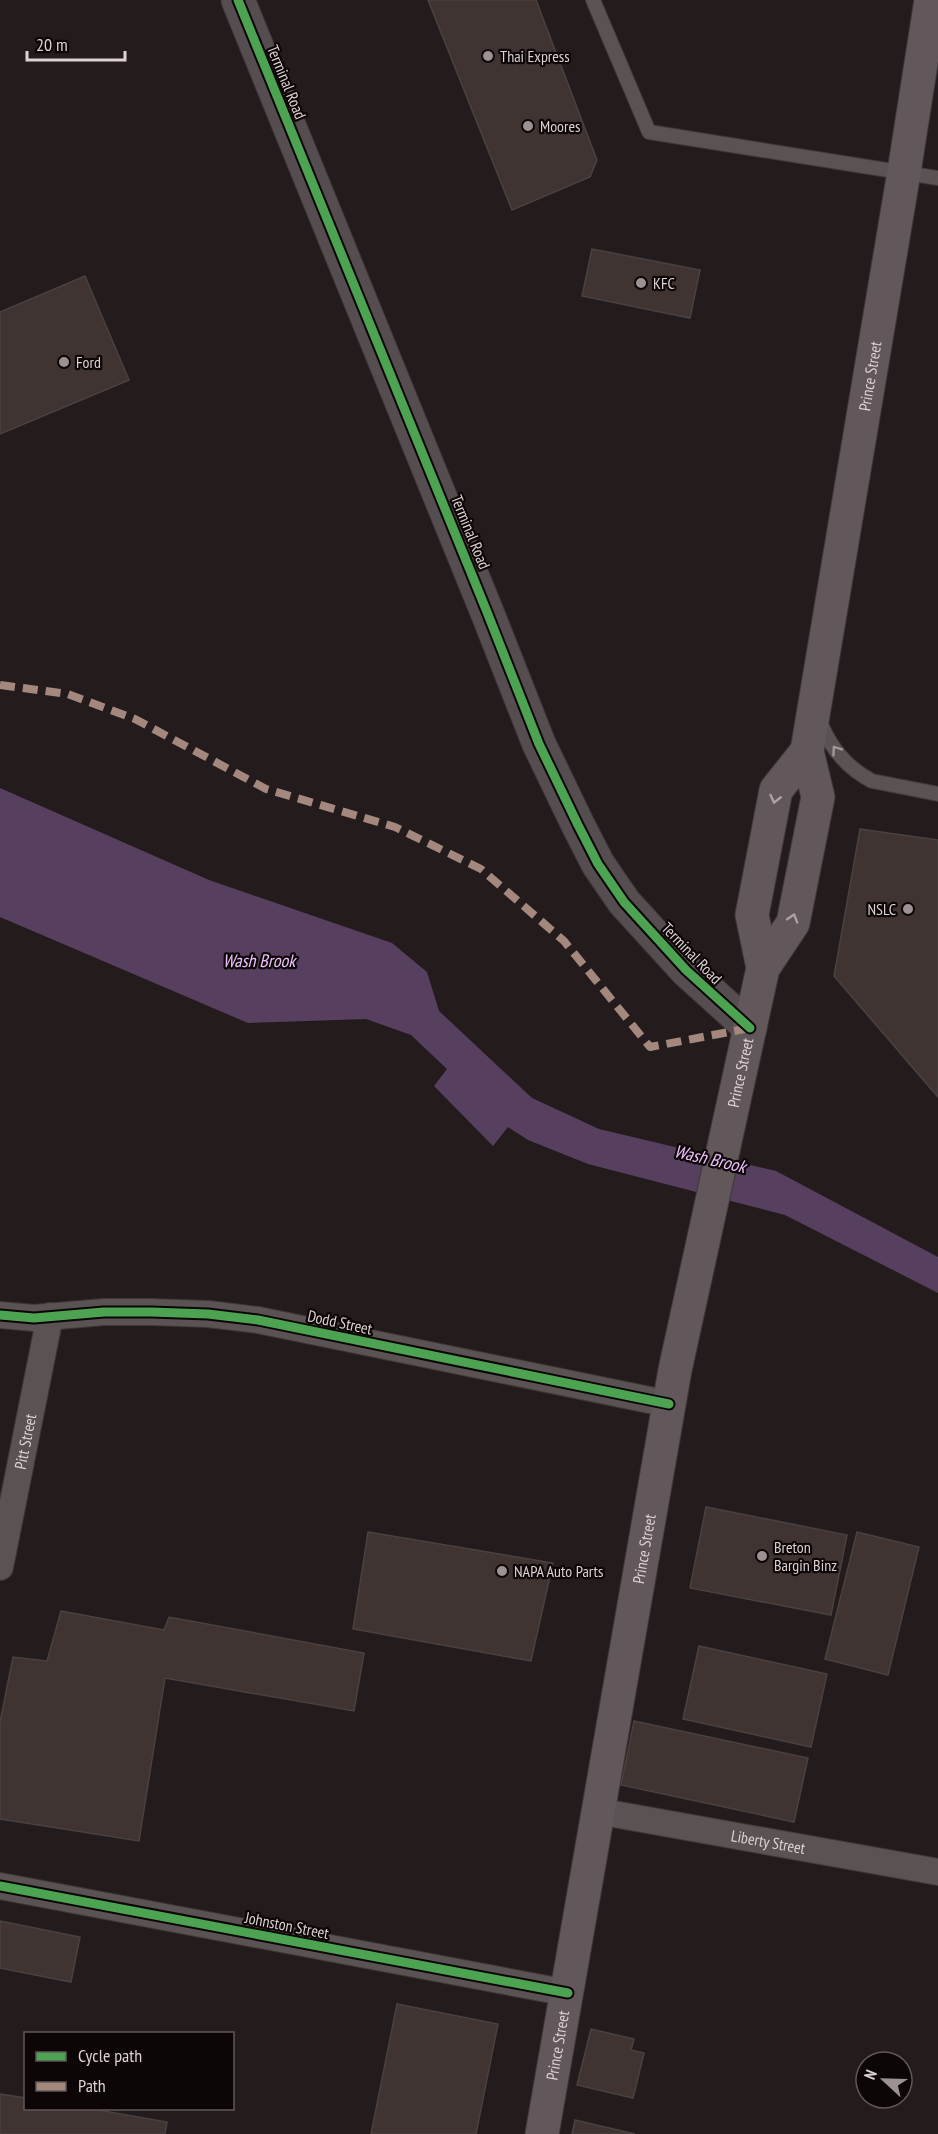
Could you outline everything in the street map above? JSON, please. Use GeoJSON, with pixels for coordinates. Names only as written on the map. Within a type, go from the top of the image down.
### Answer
{"type":"FeatureCollection","features":[{"type":"Feature","properties":{"kind":"main road","name":"Prince Street"},"geometry":{"type":"LineString","coordinates":[[542,2134],[669,1404],[708,1213],[763,968],[752,915],[776,790],[807,751],[931,0]]}},
{"type":"Feature","properties":{"kind":"street","name":"Terminal Road"},"geometry":{"type":"LineString","coordinates":[[238,0],[539,744],[578,825],[598,864],[624,902],[686,970],[750,1028]]}},
{"type":"Feature","properties":{"kind":"street","name":"Dodd Street"},"geometry":{"type":"LineString","coordinates":[[0,1315],[34,1318],[104,1312],[151,1312],[208,1314],[258,1320],[669,1404]]}},
{"type":"Feature","properties":{"kind":"street","name":"Pitt Street"},"geometry":{"type":"LineString","coordinates":[[0,1567],[50,1316]]}},
{"type":"Feature","properties":{"kind":"street","name":"Liberty Street"},"geometry":{"type":"LineString","coordinates":[[597,1811],[938,1872]]}},
{"type":"Feature","properties":{"kind":"street","name":"Johnston Street"},"geometry":{"type":"LineString","coordinates":[[0,1886],[568,1993]]}},
{"type":"Feature","properties":{"kind":"lane"},"geometry":{"type":"LineString","coordinates":[[593,0],[649,132],[938,178]]}},
{"type":"Feature","properties":{"kind":"lane"},"geometry":{"type":"LineString","coordinates":[[814,708],[822,727],[852,769],[872,781],[938,795]]}},
{"type":"Feature","properties":{"kind":"water","name":"Wash Brook"},"geometry":{"type":"Polygon","coordinates":[[[0,788],[209,880],[392,943],[427,972],[439,1011],[532,1098],[599,1129],[776,1171],[938,1257],[938,1293],[785,1215],[588,1164],[528,1140],[508,1127],[493,1146],[434,1086],[447,1069],[411,1035],[366,1019],[248,1023],[0,917],[0,788]]]}},
{"type":"Feature","properties":{"kind":"building"},"geometry":{"type":"Polygon","coordinates":[[[428,0],[536,0],[597,160],[590,177],[512,210],[428,0]]]}},
{"type":"Feature","properties":{"kind":"building","name":"KFC"},"geometry":{"type":"Polygon","coordinates":[[[592,249],[700,270],[690,318],[582,296],[592,249]]]}},
{"type":"Feature","properties":{"kind":"building"},"geometry":{"type":"Polygon","coordinates":[[[85,276],[129,380],[0,434],[0,312],[85,276]]]}},
{"type":"Feature","properties":{"kind":"building"},"geometry":{"type":"Polygon","coordinates":[[[860,829],[938,840],[938,1097],[834,976],[860,829]]]}},
{"type":"Feature","properties":{"kind":"building"},"geometry":{"type":"Polygon","coordinates":[[[706,1507],[847,1535],[831,1615],[690,1588],[706,1507]]]}},
{"type":"Feature","properties":{"kind":"building"},"geometry":{"type":"Polygon","coordinates":[[[368,1532],[553,1563],[531,1661],[353,1629],[368,1532]]]}},
{"type":"Feature","properties":{"kind":"building"},"geometry":{"type":"Polygon","coordinates":[[[857,1532],[919,1547],[888,1675],[825,1659],[857,1532]]]}},
{"type":"Feature","properties":{"kind":"building"},"geometry":{"type":"Polygon","coordinates":[[[61,1611],[164,1630],[169,1617],[364,1653],[354,1711],[165,1678],[139,1841],[0,1819],[0,1722],[13,1657],[47,1661],[61,1611]]]}},
{"type":"Feature","properties":{"kind":"building"},"geometry":{"type":"Polygon","coordinates":[[[699,1646],[827,1674],[811,1747],[683,1719],[699,1646]]]}},
{"type":"Feature","properties":{"kind":"building"},"geometry":{"type":"Polygon","coordinates":[[[634,1721],[808,1758],[794,1822],[621,1785],[634,1721]]]}},
{"type":"Feature","properties":{"kind":"building"},"geometry":{"type":"Polygon","coordinates":[[[0,1921],[80,1937],[71,1982],[0,1968],[0,1921]]]}},
{"type":"Feature","properties":{"kind":"building"},"geometry":{"type":"Polygon","coordinates":[[[397,2004],[498,2024],[476,2134],[371,2134],[397,2004]]]}},
{"type":"Feature","properties":{"kind":"building"},"geometry":{"type":"Polygon","coordinates":[[[591,2029],[634,2039],[631,2050],[644,2053],[633,2098],[577,2085],[591,2029]]]}},
{"type":"Feature","properties":{"kind":"building"},"geometry":{"type":"Polygon","coordinates":[[[0,2094],[24,2098],[24,2110],[98,2110],[167,2122],[165,2134],[0,2134],[0,2094]]]}},
{"type":"Feature","properties":{"kind":"building"},"geometry":{"type":"Polygon","coordinates":[[[575,2120],[635,2134],[572,2134],[575,2120]]]}},
{"type":"Feature","properties":{"kind":"marked path"},"geometry":{"type":"LineString","coordinates":[[0,685],[68,694],[135,719],[266,789],[395,827],[481,869],[564,941],[650,1047],[750,1028]]}},
{"type":"Feature","properties":{"kind":"cycle path"},"geometry":{"type":"LineString","coordinates":[[238,0],[539,744],[578,825],[598,864],[624,902],[686,970],[750,1028]]}},
{"type":"Feature","properties":{"kind":"cycle path"},"geometry":{"type":"LineString","coordinates":[[0,1315],[34,1318],[104,1312],[151,1312],[208,1314],[258,1320],[669,1404]]}},
{"type":"Feature","properties":{"kind":"cycle path"},"geometry":{"type":"LineString","coordinates":[[0,1886],[568,1993]]}},
{"type":"Feature","properties":{"kind":"place","name":"Thai Express"},"geometry":{"type":"Point","coordinates":[488,56]}},
{"type":"Feature","properties":{"kind":"place","name":"Moores"},"geometry":{"type":"Point","coordinates":[528,126]}},
{"type":"Feature","properties":{"kind":"place","name":"KFC"},"geometry":{"type":"Point","coordinates":[641,283]}},
{"type":"Feature","properties":{"kind":"place","name":"Ford"},"geometry":{"type":"Point","coordinates":[64,362]}},
{"type":"Feature","properties":{"kind":"place","name":"NSLC"},"geometry":{"type":"Point","coordinates":[908,909]}},
{"type":"Feature","properties":{"kind":"place","name":"Breton Bargin Binz"},"geometry":{"type":"Point","coordinates":[762,1556]}},
{"type":"Feature","properties":{"kind":"place","name":"NAPA Auto Parts"},"geometry":{"type":"Point","coordinates":[502,1571]}}]}
